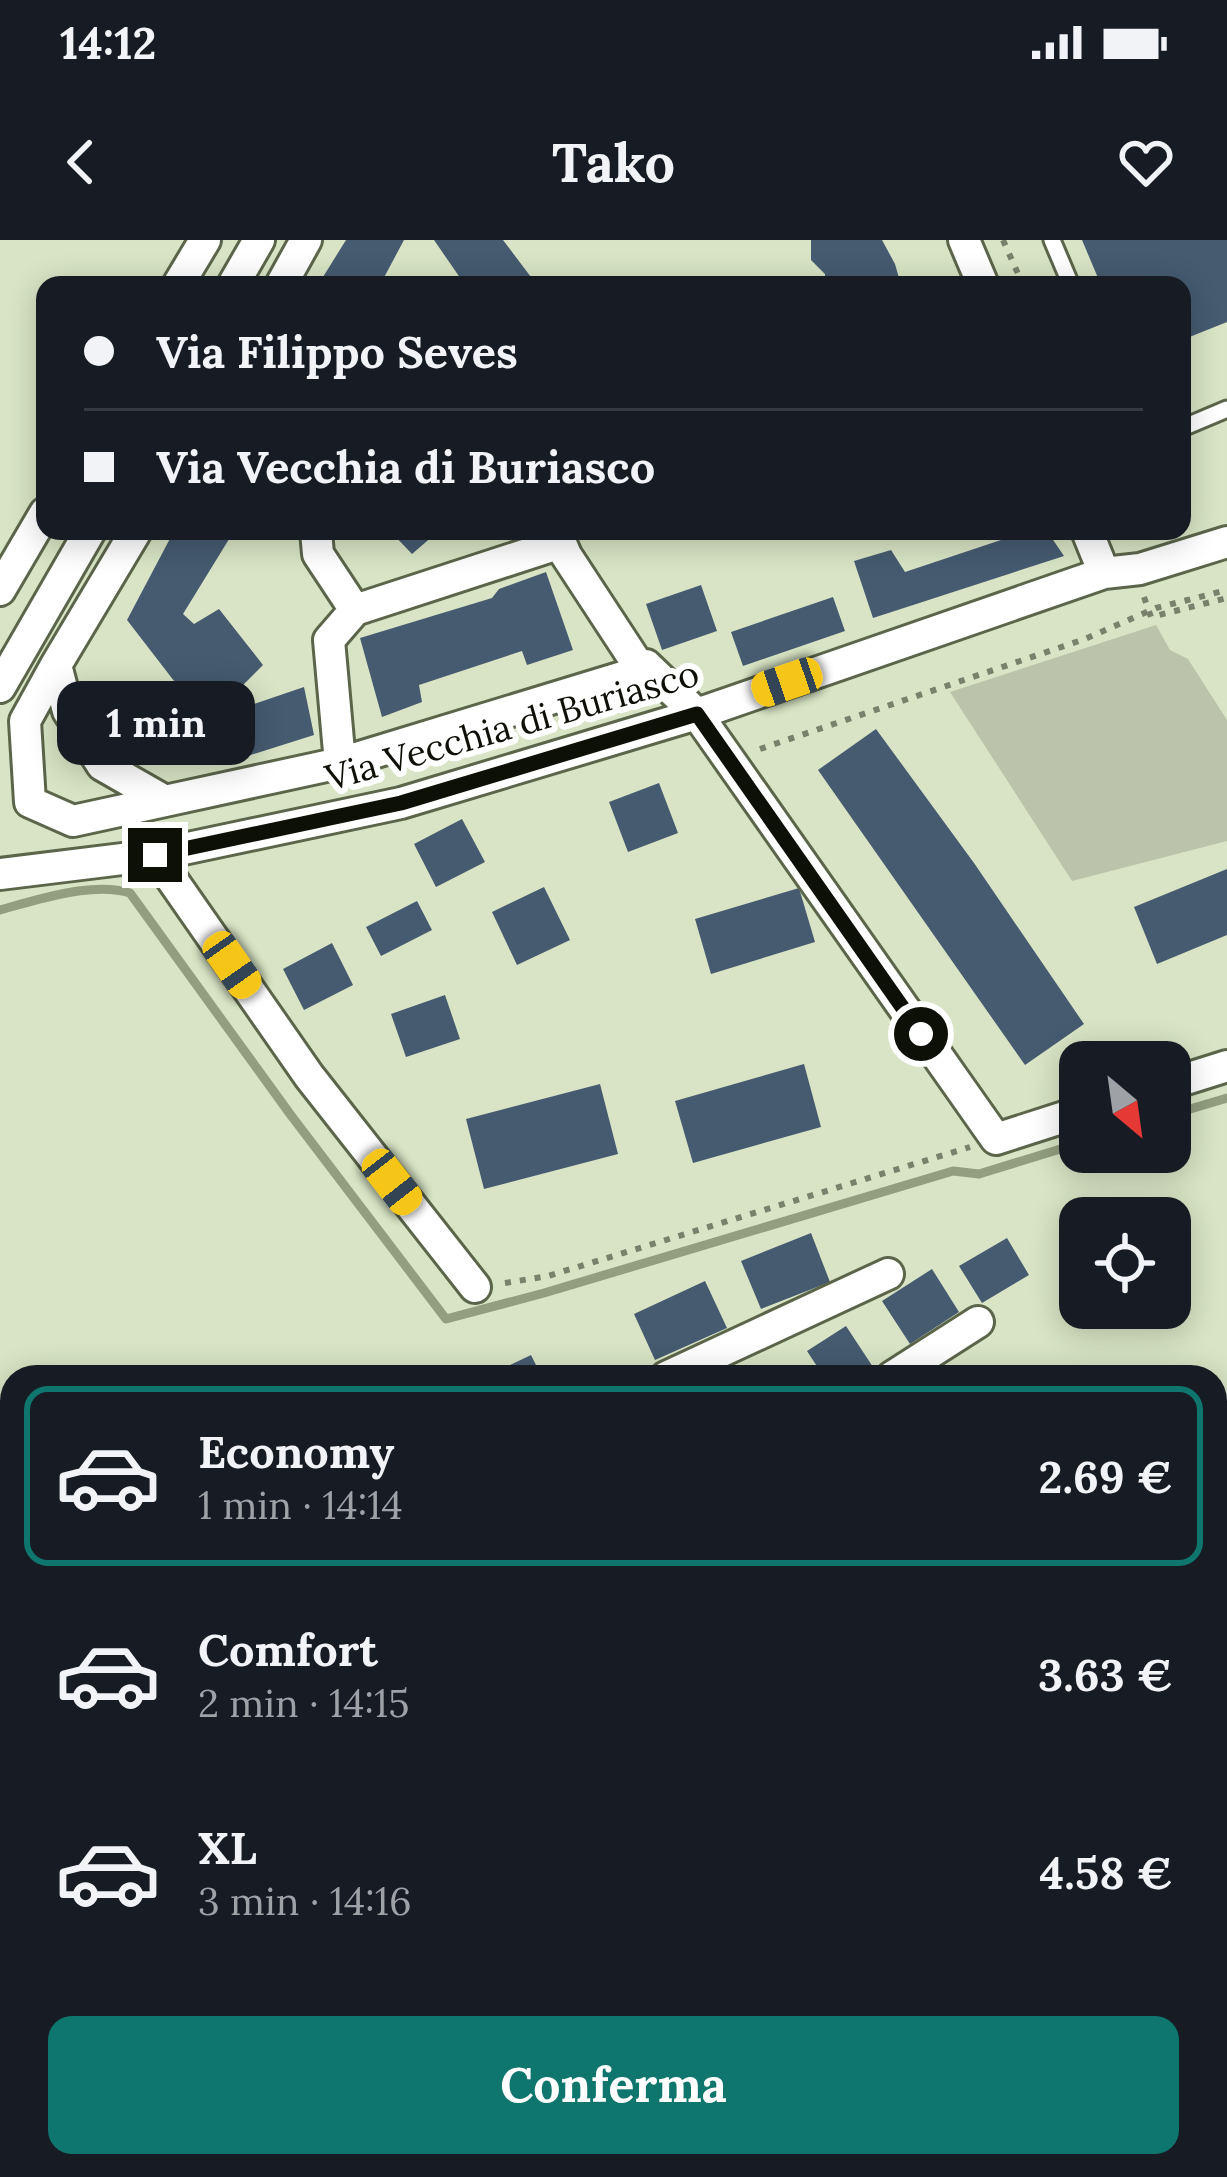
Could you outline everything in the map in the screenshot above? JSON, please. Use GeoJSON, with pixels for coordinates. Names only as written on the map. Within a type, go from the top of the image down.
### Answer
{"type":"FeatureCollection","features":[{"type":"Feature","properties":{"kind":"street"},"geometry":{"type":"LineString","coordinates":[[183,276],[205,240]]}},
{"type":"Feature","properties":{"kind":"street"},"geometry":{"type":"LineString","coordinates":[[238,276],[259,240]]}},
{"type":"Feature","properties":{"kind":"street"},"geometry":{"type":"LineString","coordinates":[[285,276],[306,240]]}},
{"type":"Feature","properties":{"kind":"street"},"geometry":{"type":"LineString","coordinates":[[964,240],[979,276]]}},
{"type":"Feature","properties":{"kind":"street"},"geometry":{"type":"LineString","coordinates":[[0,590],[36,528]]}},
{"type":"Feature","properties":{"kind":"street"},"geometry":{"type":"LineString","coordinates":[[0,687],[85,540]]}},
{"type":"Feature","properties":{"kind":"street"},"geometry":{"type":"LineString","coordinates":[[131,540],[25,721],[30,802],[73,821],[340,763],[642,671],[646,665],[697,714],[997,1139],[1059,1119]]}},
{"type":"Feature","properties":{"kind":"street"},"geometry":{"type":"LineString","coordinates":[[316,540],[317,554],[356,610]]}},
{"type":"Feature","properties":{"kind":"street"},"geometry":{"type":"LineString","coordinates":[[340,763],[329,640],[356,610],[550,540]]}},
{"type":"Feature","properties":{"kind":"street"},"geometry":{"type":"LineString","coordinates":[[559,540],[642,671]]}},
{"type":"Feature","properties":{"kind":"street"},"geometry":{"type":"LineString","coordinates":[[1091,540],[1104,573]]}},
{"type":"Feature","properties":{"kind":"street","name":"Via Vecchia di Buriasco"},"geometry":{"type":"LineString","coordinates":[[1,872],[155,855],[401,803],[697,714],[1104,573],[1140,568],[1227,542]]}},
{"type":"Feature","properties":{"kind":"street"},"geometry":{"type":"LineString","coordinates":[[56,665],[68,712],[102,765],[165,801]]}},
{"type":"Feature","properties":{"kind":"street"},"geometry":{"type":"LineString","coordinates":[[155,855],[310,1076],[475,1288]]}},
{"type":"Feature","properties":{"kind":"street"},"geometry":{"type":"LineString","coordinates":[[1191,1077],[1227,1066]]}},
{"type":"Feature","properties":{"kind":"street"},"geometry":{"type":"LineString","coordinates":[[692,1365],[888,1274]]}},
{"type":"Feature","properties":{"kind":"street"},"geometry":{"type":"LineString","coordinates":[[911,1365],[978,1322]]}},
{"type":"Feature","properties":{"kind":"lane"},"geometry":{"type":"LineString","coordinates":[[1052,240],[1067,276]]}},
{"type":"Feature","properties":{"kind":"lane"},"geometry":{"type":"LineString","coordinates":[[1191,424],[1227,409]]}},
{"type":"Feature","properties":{"kind":"path"},"geometry":{"type":"LineString","coordinates":[[1004,240],[1019,276]]}},
{"type":"Feature","properties":{"kind":"path"},"geometry":{"type":"LineString","coordinates":[[1151,617],[1227,594]]}},
{"type":"Feature","properties":{"kind":"path"},"geometry":{"type":"LineString","coordinates":[[729,760],[1084,639],[1156,608],[1227,594]]}},
{"type":"Feature","properties":{"kind":"path"},"geometry":{"type":"LineString","coordinates":[[475,1288],[548,1276],[997,1139]]}},
{"type":"Feature","properties":{"kind":"green space"},"geometry":{"type":"Polygon","coordinates":[[[1156,625],[1170,650],[1188,659],[1227,720],[1227,841],[1072,881],[950,692],[1156,625]]]}},
{"type":"Feature","properties":{"kind":"building"},"geometry":{"type":"Polygon","coordinates":[[[346,240],[404,240],[385,276],[324,276],[346,240]]]}},
{"type":"Feature","properties":{"kind":"building"},"geometry":{"type":"Polygon","coordinates":[[[434,240],[503,240],[530,276],[459,276],[434,240]]]}},
{"type":"Feature","properties":{"kind":"building"},"geometry":{"type":"Polygon","coordinates":[[[811,240],[882,240],[898,276],[825,276],[811,260],[811,240]]]}},
{"type":"Feature","properties":{"kind":"building"},"geometry":{"type":"Polygon","coordinates":[[[1082,240],[1227,240],[1227,322],[1191,336],[1191,276],[1097,276],[1082,240]]]}},
{"type":"Feature","properties":{"kind":"building"},"geometry":{"type":"Polygon","coordinates":[[[169,540],[228,540],[183,614],[194,624],[219,609],[263,665],[243,685],[251,705],[304,687],[314,735],[235,760],[127,620],[169,540]]]}},
{"type":"Feature","properties":{"kind":"building"},"geometry":{"type":"Polygon","coordinates":[[[399,540],[428,540],[412,554],[399,540]]]}},
{"type":"Feature","properties":{"kind":"building"},"geometry":{"type":"Polygon","coordinates":[[[1001,540],[1053,540],[1064,556],[873,618],[854,561],[891,550],[905,572],[1001,540]]]}},
{"type":"Feature","properties":{"kind":"building"},"geometry":{"type":"Polygon","coordinates":[[[546,572],[573,650],[527,665],[522,651],[419,685],[422,702],[382,717],[360,638],[492,598],[499,589],[546,572]]]}},
{"type":"Feature","properties":{"kind":"building"},"geometry":{"type":"Polygon","coordinates":[[[701,585],[717,631],[662,650],[646,604],[701,585]]]}},
{"type":"Feature","properties":{"kind":"building"},"geometry":{"type":"Polygon","coordinates":[[[833,597],[845,631],[743,666],[731,632],[833,597]]]}},
{"type":"Feature","properties":{"kind":"building"},"geometry":{"type":"Polygon","coordinates":[[[876,729],[1084,1024],[1025,1065],[818,770],[876,729]]]}},
{"type":"Feature","properties":{"kind":"building"},"geometry":{"type":"Polygon","coordinates":[[[659,783],[678,833],[628,852],[609,802],[659,783]]]}},
{"type":"Feature","properties":{"kind":"building"},"geometry":{"type":"Polygon","coordinates":[[[462,819],[485,862],[436,887],[414,844],[462,819]]]}},
{"type":"Feature","properties":{"kind":"building"},"geometry":{"type":"Polygon","coordinates":[[[1227,869],[1227,935],[1157,964],[1134,907],[1227,869]]]}},
{"type":"Feature","properties":{"kind":"building"},"geometry":{"type":"Polygon","coordinates":[[[544,887],[570,940],[517,965],[492,912],[544,887]]]}},
{"type":"Feature","properties":{"kind":"building"},"geometry":{"type":"Polygon","coordinates":[[[799,888],[815,942],[711,974],[695,919],[799,888]]]}},
{"type":"Feature","properties":{"kind":"building"},"geometry":{"type":"Polygon","coordinates":[[[417,901],[432,930],[381,956],[366,927],[417,901]]]}},
{"type":"Feature","properties":{"kind":"building"},"geometry":{"type":"Polygon","coordinates":[[[332,943],[353,985],[304,1010],[283,969],[332,943]]]}},
{"type":"Feature","properties":{"kind":"building"},"geometry":{"type":"Polygon","coordinates":[[[445,995],[460,1039],[406,1057],[391,1014],[445,995]]]}},
{"type":"Feature","properties":{"kind":"building"},"geometry":{"type":"Polygon","coordinates":[[[804,1064],[821,1127],[693,1163],[675,1101],[804,1064]]]}},
{"type":"Feature","properties":{"kind":"building"},"geometry":{"type":"Polygon","coordinates":[[[600,1084],[618,1154],[484,1189],[466,1119],[600,1084]]]}},
{"type":"Feature","properties":{"kind":"building"},"geometry":{"type":"Polygon","coordinates":[[[811,1233],[830,1282],[761,1309],[741,1261],[811,1233]]]}},
{"type":"Feature","properties":{"kind":"building"},"geometry":{"type":"Polygon","coordinates":[[[1007,1238],[1029,1275],[982,1303],[959,1266],[1007,1238]]]}},
{"type":"Feature","properties":{"kind":"building"},"geometry":{"type":"Polygon","coordinates":[[[932,1269],[959,1312],[910,1344],[882,1301],[932,1269]]]}},
{"type":"Feature","properties":{"kind":"building"},"geometry":{"type":"Polygon","coordinates":[[[705,1281],[727,1328],[655,1360],[634,1314],[705,1281]]]}},
{"type":"Feature","properties":{"kind":"building"},"geometry":{"type":"Polygon","coordinates":[[[846,1326],[872,1365],[816,1365],[807,1351],[846,1326]]]}},
{"type":"Feature","properties":{"kind":"building"},"geometry":{"type":"Polygon","coordinates":[[[531,1355],[536,1365],[510,1365],[531,1355]]]}},
{"type":"Feature","properties":{"kind":"waterway"},"geometry":{"type":"LineString","coordinates":[[0,910],[83,890],[130,893],[446,1319],[953,1171],[979,1174],[1059,1149]]}},
{"type":"Feature","properties":{"kind":"waterway"},"geometry":{"type":"LineString","coordinates":[[1191,1109],[1227,1098]]}},
{"type":"Feature","properties":{"kind":"route"},"geometry":{"type":"LineString","coordinates":[[155,855],[401,803],[697,714],[921,1034]]}}]}
